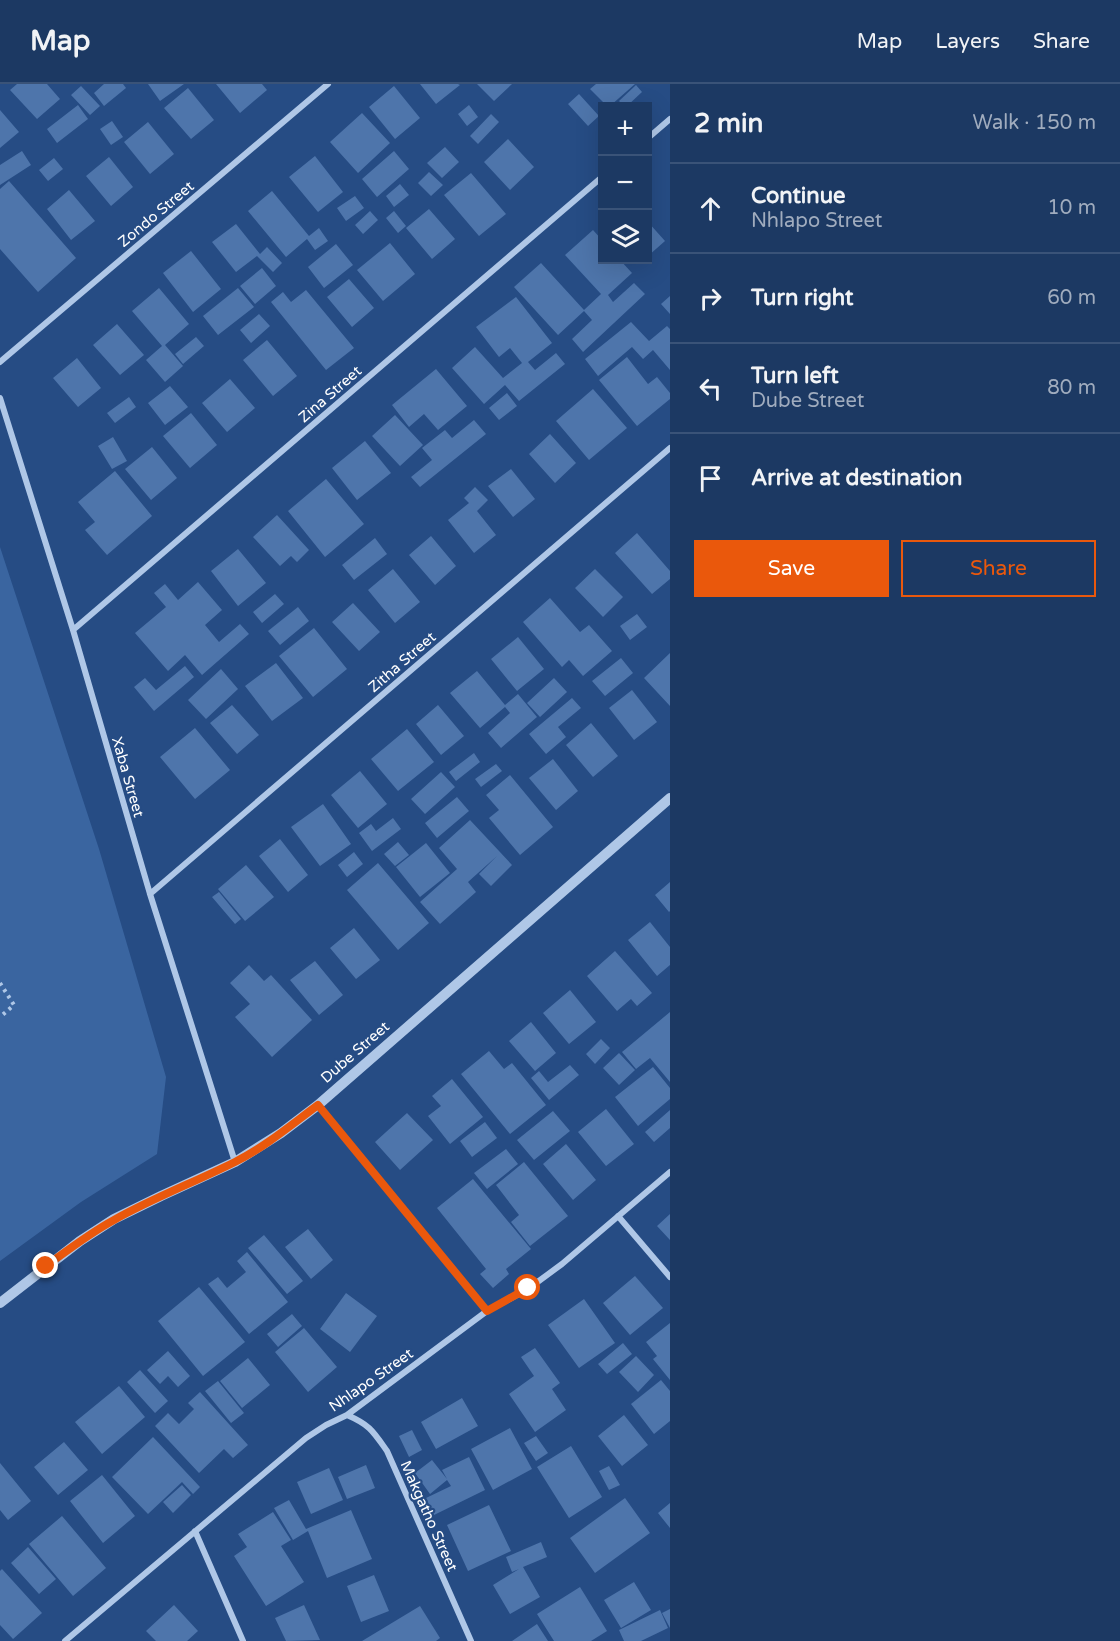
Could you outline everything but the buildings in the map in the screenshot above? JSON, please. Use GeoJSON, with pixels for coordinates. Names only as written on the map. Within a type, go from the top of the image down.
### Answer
{"type":"FeatureCollection","features":[{"type":"Feature","properties":{"kind":"street","name":"Zondo Street"},"geometry":{"type":"LineString","coordinates":[[0,363],[328,84]]}},
{"type":"Feature","properties":{"kind":"street"},"geometry":{"type":"LineString","coordinates":[[652,135],[670,119]]}},
{"type":"Feature","properties":{"kind":"street","name":"Zina Street"},"geometry":{"type":"LineString","coordinates":[[73,630],[598,181]]}},
{"type":"Feature","properties":{"kind":"street","name":"Xaba Street"},"geometry":{"type":"LineString","coordinates":[[0,398],[73,630],[150,894],[235,1162]]}},
{"type":"Feature","properties":{"kind":"street","name":"Zitha Street"},"geometry":{"type":"LineString","coordinates":[[150,894],[670,448]]}},
{"type":"Feature","properties":{"kind":"street","name":"Dube Street"},"geometry":{"type":"LineString","coordinates":[[0,1303],[80,1241],[114,1220],[197,1178],[235,1162],[281,1133],[318,1105],[670,798]]}},
{"type":"Feature","properties":{"kind":"street"},"geometry":{"type":"LineString","coordinates":[[318,1105],[487,1311]]}},
{"type":"Feature","properties":{"kind":"street","name":"Nhlapo Street"},"geometry":{"type":"LineString","coordinates":[[65,1641],[306,1438],[347,1415],[487,1311],[561,1264],[670,1172]]}},
{"type":"Feature","properties":{"kind":"street"},"geometry":{"type":"LineString","coordinates":[[618,1216],[670,1277]]}},
{"type":"Feature","properties":{"kind":"street","name":"Makgatho Street"},"geometry":{"type":"LineString","coordinates":[[347,1415],[364,1423],[373,1431],[387,1451],[471,1641]]}},
{"type":"Feature","properties":{"kind":"street"},"geometry":{"type":"LineString","coordinates":[[195,1531],[243,1641]]}},
{"type":"Feature","properties":{"kind":"path"},"geometry":{"type":"LineString","coordinates":[[0,983],[14,1005],[0,1017]]}},
{"type":"Feature","properties":{"kind":"shaded area"},"geometry":{"type":"Polygon","coordinates":[[[0,547],[99,849],[166,1077],[157,1154],[81,1202],[0,1261],[0,547]]]}},
{"type":"Feature","properties":{"kind":"route"},"geometry":{"type":"LineString","coordinates":[[46,1266],[114,1220],[197,1178],[235,1162],[281,1133],[318,1105],[487,1311],[528,1288]]}}]}
